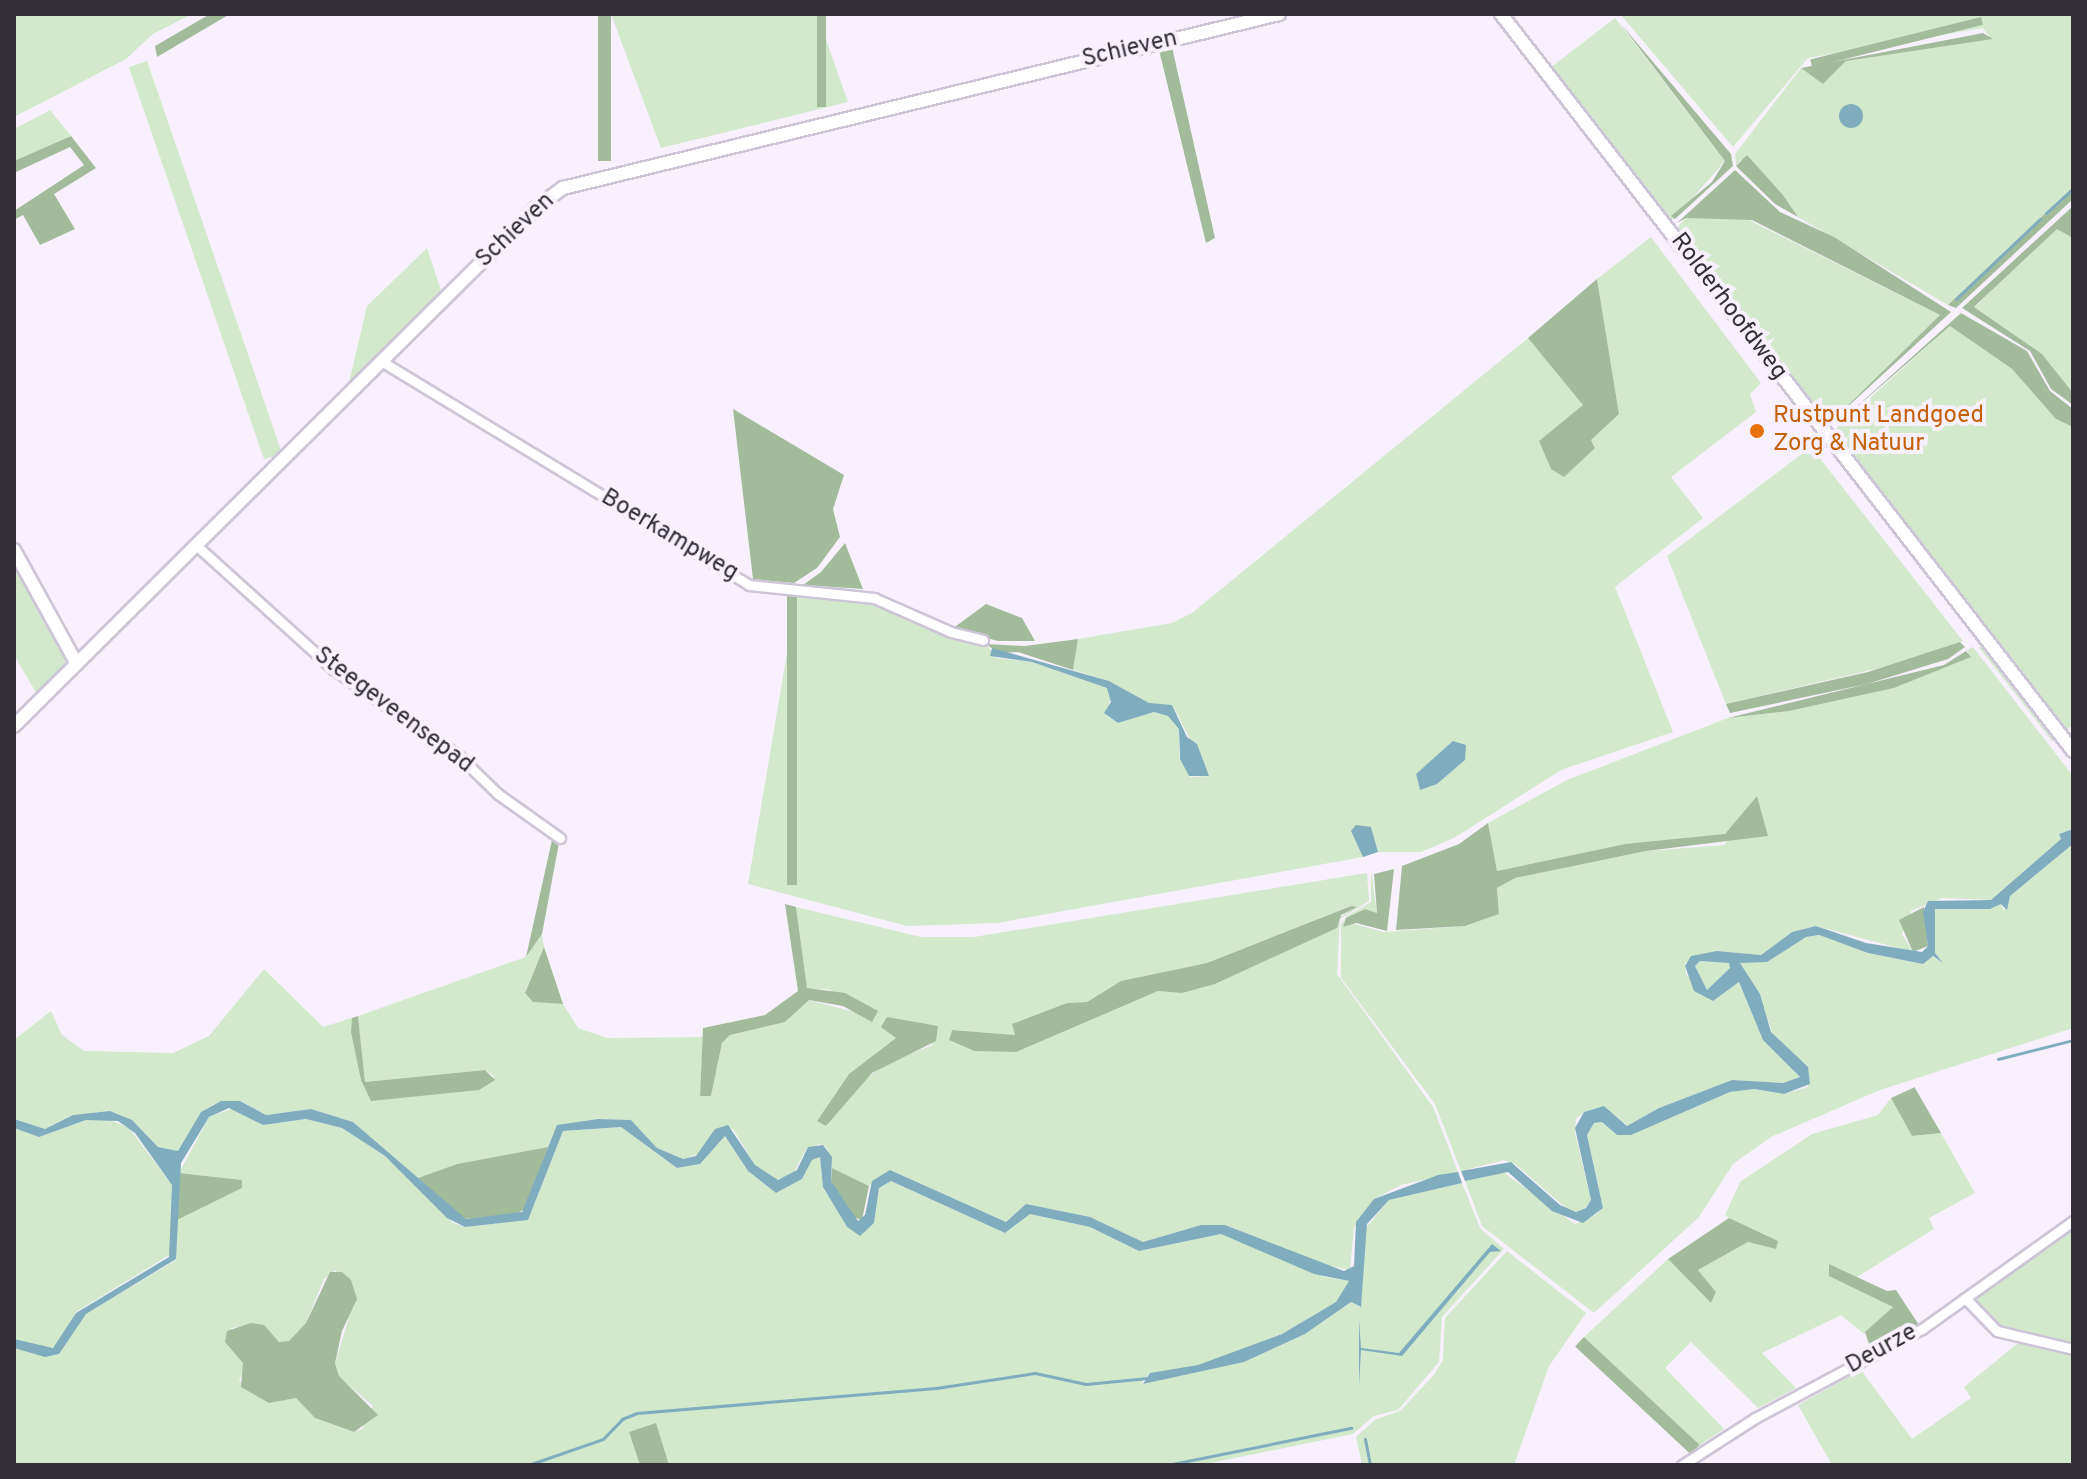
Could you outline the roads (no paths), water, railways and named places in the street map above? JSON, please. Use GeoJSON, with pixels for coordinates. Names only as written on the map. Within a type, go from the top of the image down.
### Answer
{"type":"FeatureCollection","features":[{"type":"Feature","properties":{"kind":"street","name":"Schieven"},"geometry":{"type":"LineString","coordinates":[[14,726],[536,208],[579,181],[1279,14]]}},
{"type":"Feature","properties":{"kind":"street","name":"Rolderhoofdweg"},"geometry":{"type":"LineString","coordinates":[[1501,14],[2073,751]]}},
{"type":"Feature","properties":{"kind":"street","name":"Boerkampweg"},"geometry":{"type":"LineString","coordinates":[[381,361],[749,585],[874,598],[951,632],[983,640]]}},
{"type":"Feature","properties":{"kind":"street","name":"Steegeveensepad"},"geometry":{"type":"LineString","coordinates":[[196,545],[333,669],[458,755],[498,794],[560,838]]}},
{"type":"Feature","properties":{"kind":"street"},"geometry":{"type":"LineString","coordinates":[[14,550],[77,664]]}},
{"type":"Feature","properties":{"kind":"street","name":"Deurze"},"geometry":{"type":"LineString","coordinates":[[1682,1465],[1755,1418],[1922,1329],[2073,1221]]}},
{"type":"Feature","properties":{"kind":"street"},"geometry":{"type":"LineString","coordinates":[[1965,1298],[1997,1331],[2073,1349]]}},
{"type":"Feature","properties":{"kind":"water"},"geometry":{"type":"Polygon","coordinates":[[[1851,104],[1860,107],[1863,116],[1860,125],[1851,128],[1842,125],[1839,116],[1842,107],[1851,104]]]}},
{"type":"Feature","properties":{"kind":"water"},"geometry":{"type":"Polygon","coordinates":[[[992,648],[1109,681],[1149,703],[1172,705],[1187,737],[1197,744],[1209,776],[1189,776],[1180,759],[1179,729],[1168,716],[1154,712],[1118,723],[1104,713],[1111,702],[1107,688],[1032,662],[990,656],[992,648]]]}},
{"type":"Feature","properties":{"kind":"water"},"geometry":{"type":"Polygon","coordinates":[[[1453,741],[1466,745],[1465,760],[1437,784],[1420,790],[1416,774],[1453,741]]]}},
{"type":"Feature","properties":{"kind":"water"},"geometry":{"type":"Polygon","coordinates":[[[1356,825],[1371,827],[1378,852],[1363,857],[1351,831],[1356,825]]]}},
{"type":"Feature","properties":{"kind":"water"},"geometry":{"type":"Polygon","coordinates":[[[2073,829],[2073,844],[2010,896],[2007,910],[2001,904],[1990,909],[1935,909],[1935,953],[1943,963],[1933,956],[1923,964],[1868,953],[1819,935],[1806,937],[1767,962],[1740,963],[1760,994],[1771,1032],[1808,1067],[1810,1084],[1784,1094],[1754,1089],[1730,1092],[1631,1135],[1617,1135],[1602,1122],[1594,1123],[1587,1135],[1603,1208],[1583,1223],[1552,1211],[1508,1172],[1465,1181],[1461,1171],[1511,1162],[1560,1205],[1576,1212],[1586,1208],[1591,1200],[1575,1128],[1584,1112],[1604,1106],[1627,1126],[1659,1108],[1732,1080],[1783,1083],[1800,1077],[1763,1040],[1739,982],[1713,1001],[1694,991],[1685,966],[1691,956],[1717,951],[1761,955],[1792,932],[1816,926],[1866,943],[1922,952],[1928,946],[1923,912],[1928,901],[1991,900],[2061,839],[2059,834],[2073,829]],[[1700,961],[1695,966],[1707,990],[1730,968],[1729,963],[1700,961]]]}},
{"type":"Feature","properties":{"kind":"water"},"geometry":{"type":"Polygon","coordinates":[[[221,1101],[240,1101],[266,1115],[311,1109],[353,1122],[466,1219],[522,1212],[557,1125],[598,1119],[631,1120],[657,1148],[683,1159],[696,1156],[715,1129],[728,1125],[755,1165],[778,1180],[797,1170],[808,1147],[823,1145],[832,1157],[831,1181],[858,1221],[865,1215],[872,1181],[890,1170],[1006,1222],[1026,1204],[1090,1217],[1143,1242],[1201,1225],[1225,1225],[1344,1271],[1354,1266],[1356,1222],[1374,1199],[1438,1175],[1458,1172],[1462,1183],[1389,1200],[1367,1224],[1361,1307],[1351,1302],[1305,1334],[1244,1362],[1143,1384],[1150,1373],[1198,1365],[1282,1334],[1336,1302],[1349,1281],[1314,1274],[1221,1234],[1139,1251],[1090,1227],[1030,1214],[1005,1233],[891,1181],[879,1188],[874,1223],[860,1236],[847,1227],[823,1187],[820,1157],[812,1160],[802,1179],[776,1193],[748,1171],[725,1136],[700,1164],[677,1168],[621,1127],[563,1131],[528,1220],[465,1227],[447,1218],[385,1156],[342,1128],[306,1119],[263,1125],[229,1108],[209,1117],[181,1163],[176,1259],[86,1314],[59,1354],[45,1357],[14,1348],[14,1339],[53,1348],[76,1313],[169,1257],[172,1185],[135,1133],[118,1121],[86,1120],[39,1137],[14,1128],[14,1119],[45,1129],[73,1115],[110,1111],[132,1120],[158,1147],[178,1151],[201,1112],[221,1101]]]}},
{"type":"Feature","properties":{"kind":"water"},"geometry":{"type":"Polygon","coordinates":[[[1492,1244],[1501,1251],[1490,1252],[1402,1356],[1361,1350],[1359,1386],[1359,1320],[1361,1348],[1399,1353],[1492,1244]]]}},
{"type":"Feature","properties":{"kind":"waterway"},"geometry":{"type":"LineString","coordinates":[[2046,213],[2073,189]]}},
{"type":"Feature","properties":{"kind":"waterway"},"geometry":{"type":"LineString","coordinates":[[1956,299],[2040,219]]}},
{"type":"Feature","properties":{"kind":"waterway"},"geometry":{"type":"LineString","coordinates":[[1998,1059],[2073,1040]]}},
{"type":"Feature","properties":{"kind":"waterway"},"geometry":{"type":"LineString","coordinates":[[528,1465],[603,1439],[622,1419],[637,1413],[936,1388],[1035,1373],[1086,1384],[1148,1378]]}},
{"type":"Feature","properties":{"kind":"waterway"},"geometry":{"type":"LineString","coordinates":[[1167,1465],[1351,1428]]}},
{"type":"Feature","properties":{"kind":"waterway"},"geometry":{"type":"LineString","coordinates":[[1365,1439],[1370,1465]]}},
{"type":"Feature","properties":{"kind":"place","name":"Rustpunt Landgoed Zorg & Natuur"},"geometry":{"type":"Point","coordinates":[1757,431]}}]}
